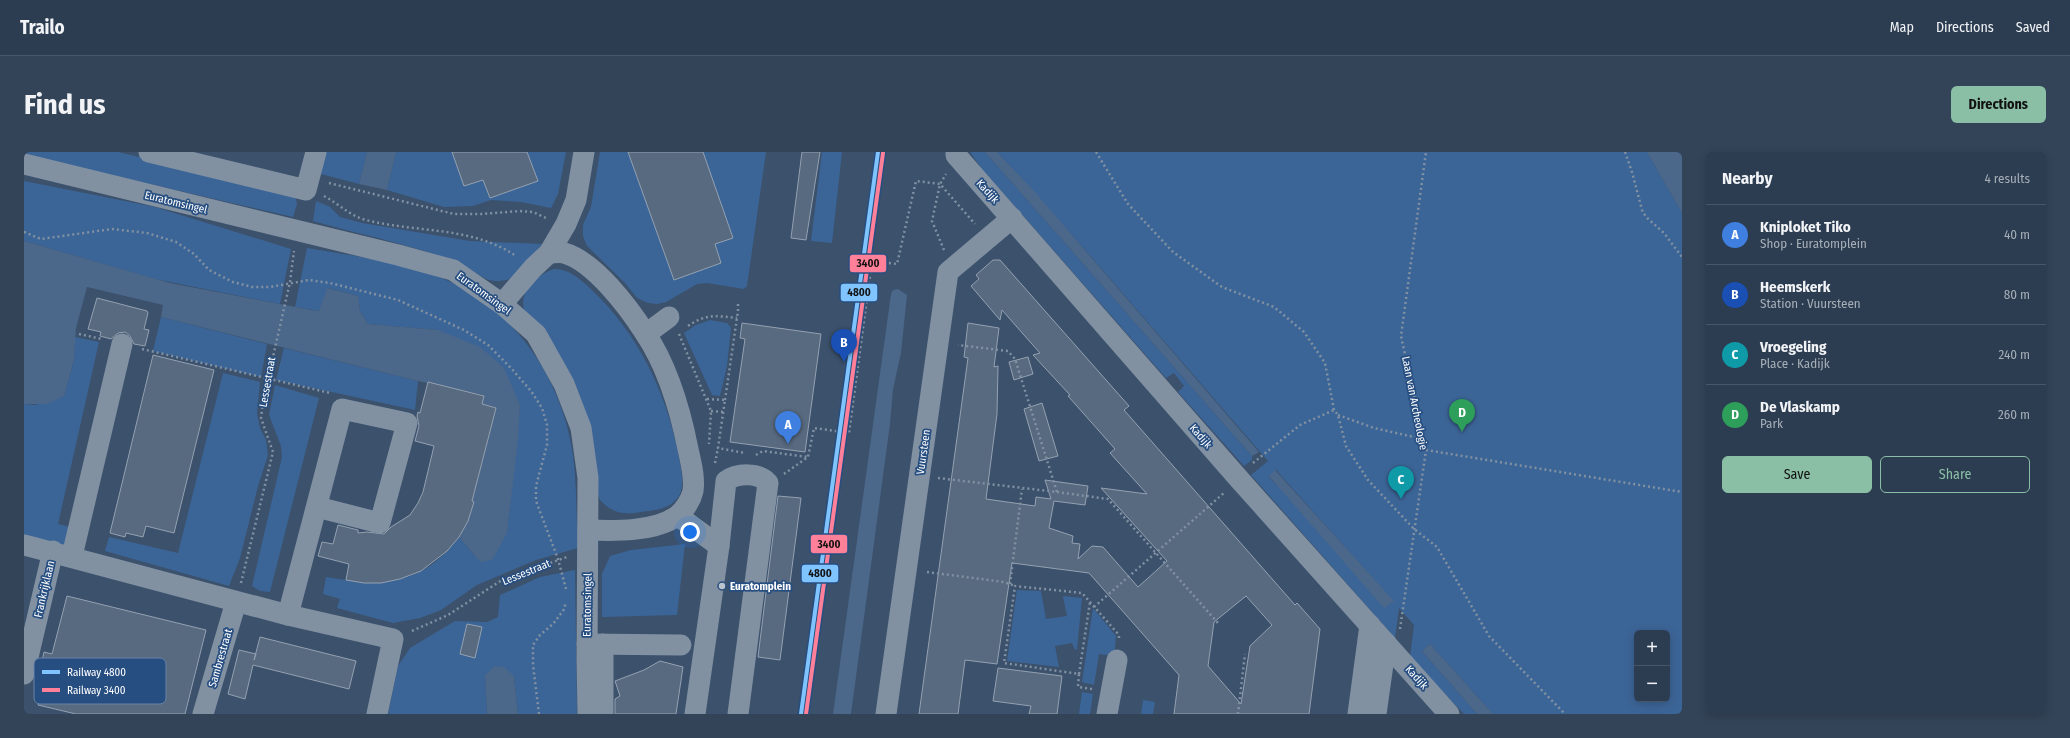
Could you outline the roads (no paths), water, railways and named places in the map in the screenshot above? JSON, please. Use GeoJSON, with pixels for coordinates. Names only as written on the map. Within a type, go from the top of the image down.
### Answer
{"type":"FeatureCollection","features":[{"type":"Feature","properties":{"kind":"street"},"geometry":{"type":"LineString","coordinates":[[149,152],[307,185],[316,152]]}},
{"type":"Feature","properties":{"kind":"street"},"geometry":{"type":"LineString","coordinates":[[502,304],[533,268],[549,253],[562,230],[576,200],[584,152]]}},
{"type":"Feature","properties":{"kind":"street","name":"Kadijk"},"geometry":{"type":"LineString","coordinates":[[956,153],[1238,478],[1449,714]]}},
{"type":"Feature","properties":{"kind":"street","name":"Euratomsingel"},"geometry":{"type":"LineString","coordinates":[[24,164],[398,255],[453,270],[502,304],[536,334],[564,384],[581,428],[588,478],[588,552],[595,644],[588,714]]}},
{"type":"Feature","properties":{"kind":"street","name":"Vuursteen"},"geometry":{"type":"LineString","coordinates":[[886,714],[948,272],[1012,218]]}},
{"type":"Feature","properties":{"kind":"street"},"geometry":{"type":"LineString","coordinates":[[549,253],[563,252],[579,260],[595,273],[618,298],[646,334],[677,401],[692,466],[693,492],[687,506],[678,516],[668,522],[636,529],[588,530]]}},
{"type":"Feature","properties":{"kind":"street"},"geometry":{"type":"LineString","coordinates":[[646,334],[669,317]]}},
{"type":"Feature","properties":{"kind":"street"},"geometry":{"type":"LineString","coordinates":[[62,554],[122,344]]}},
{"type":"Feature","properties":{"kind":"street"},"geometry":{"type":"LineString","coordinates":[[288,615],[342,409],[407,423],[380,523],[317,507]]}},
{"type":"Feature","properties":{"kind":"street"},"geometry":{"type":"LineString","coordinates":[[695,714],[720,546],[726,480],[733,476],[751,475],[765,479],[768,483],[738,714]]}},
{"type":"Feature","properties":{"kind":"street"},"geometry":{"type":"LineString","coordinates":[[678,516],[720,546]]}},
{"type":"Feature","properties":{"kind":"street"},"geometry":{"type":"LineString","coordinates":[[24,545],[236,602],[393,640],[377,714]]}},
{"type":"Feature","properties":{"kind":"street","name":"Frankrijklaan"},"geometry":{"type":"LineString","coordinates":[[24,674],[62,554]]}},
{"type":"Feature","properties":{"kind":"street","name":"Sambrestraat"},"geometry":{"type":"LineString","coordinates":[[204,714],[236,602]]}},
{"type":"Feature","properties":{"kind":"street"},"geometry":{"type":"LineString","coordinates":[[1358,714],[1370,625]]}},
{"type":"Feature","properties":{"kind":"street"},"geometry":{"type":"LineString","coordinates":[[603,714],[595,644],[681,645]]}},
{"type":"Feature","properties":{"kind":"street"},"geometry":{"type":"LineString","coordinates":[[1376,714],[1391,648]]}},
{"type":"Feature","properties":{"kind":"street"},"geometry":{"type":"LineString","coordinates":[[1107,714],[1117,660]]}},
{"type":"Feature","properties":{"kind":"rail line","name":"4800"},"geometry":{"type":"LineString","coordinates":[[801,714],[878,152]]}},
{"type":"Feature","properties":{"kind":"rail line","name":"3400"},"geometry":{"type":"LineString","coordinates":[[806,714],[883,153]]}},
{"type":"Feature","properties":{"kind":"place","name":"Heemskerk"},"geometry":{"type":"Point","coordinates":[844,362]}},
{"type":"Feature","properties":{"kind":"place","name":"De Vlaskamp"},"geometry":{"type":"Point","coordinates":[1462,432]}},
{"type":"Feature","properties":{"kind":"place","name":"Kniploket Tiko"},"geometry":{"type":"Point","coordinates":[788,444]}},
{"type":"Feature","properties":{"kind":"place","name":"Vroegeling"},"geometry":{"type":"Point","coordinates":[1401,499]}},
{"type":"Feature","properties":{"kind":"place","name":"Euratomplein"},"geometry":{"type":"Point","coordinates":[722,586]}}]}
